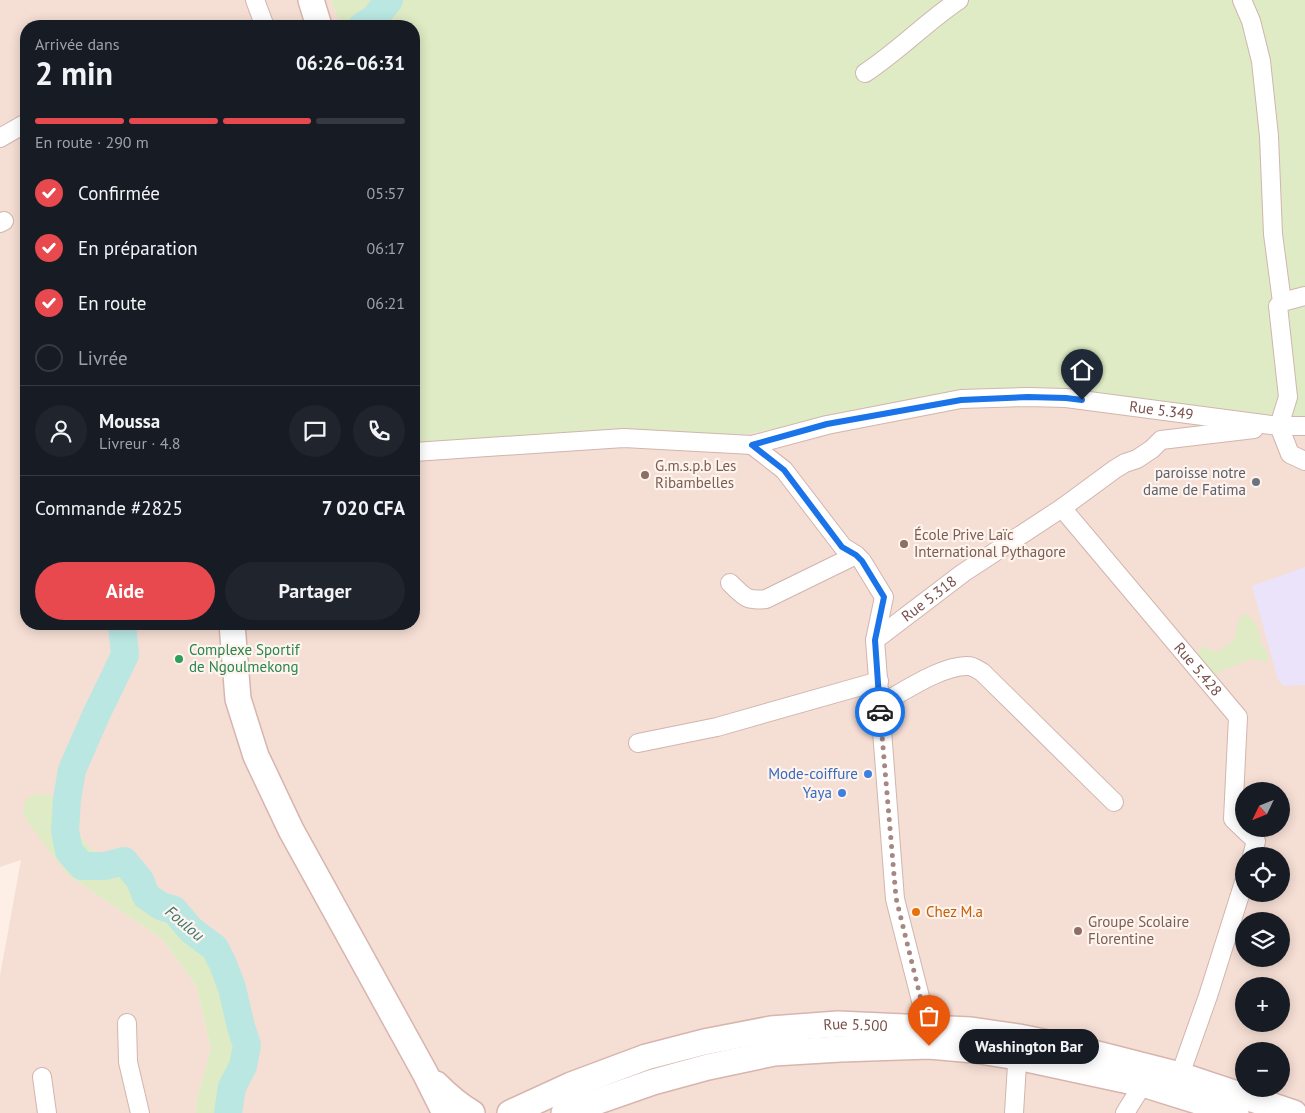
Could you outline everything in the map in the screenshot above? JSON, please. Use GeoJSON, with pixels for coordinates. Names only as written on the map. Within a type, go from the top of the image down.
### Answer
{"type":"FeatureCollection","features":[{"type":"Feature","properties":{"kind":"main road"},"geometry":{"type":"LineString","coordinates":[[232,630],[238,699],[256,756],[291,830],[425,1073],[445,1113]]}},
{"type":"Feature","properties":{"kind":"main road","name":"Rue 5.500"},"geometry":{"type":"LineString","coordinates":[[510,1113],[571,1084],[646,1057],[713,1040],[771,1029],[838,1024],[928,1037],[974,1050],[1018,1047],[1082,1050],[1180,1075],[1294,1113]]}},
{"type":"Feature","properties":{"kind":"main road","name":"Rue 5.500"},"geometry":{"type":"LineString","coordinates":[[564,1113],[653,1082],[708,1067],[774,1053],[840,1049],[928,1037]]}},
{"type":"Feature","properties":{"kind":"main road","name":"Rue 5.500"},"geometry":{"type":"LineString","coordinates":[[1018,1047],[1236,1113]]}},
{"type":"Feature","properties":{"kind":"main road"},"geometry":{"type":"LineString","coordinates":[[425,1073],[430,1113]]}},
{"type":"Feature","properties":{"kind":"main road"},"geometry":{"type":"LineString","coordinates":[[425,1073],[446,1095],[472,1113]]}},
{"type":"Feature","properties":{"kind":"street"},"geometry":{"type":"LineString","coordinates":[[256,0],[263,20]]}},
{"type":"Feature","properties":{"kind":"street"},"geometry":{"type":"LineString","coordinates":[[865,73],[884,61],[944,5],[959,0]]}},
{"type":"Feature","properties":{"kind":"street"},"geometry":{"type":"LineString","coordinates":[[1242,0],[1251,21],[1261,62],[1269,136],[1273,234],[1282,302]]}},
{"type":"Feature","properties":{"kind":"street"},"geometry":{"type":"LineString","coordinates":[[0,138],[20,126]]}},
{"type":"Feature","properties":{"kind":"street"},"geometry":{"type":"LineString","coordinates":[[1305,296],[1282,302],[1278,306],[1288,397],[1279,426],[1290,454],[1305,461]]}},
{"type":"Feature","properties":{"kind":"street","name":"Rue 5.349"},"geometry":{"type":"LineString","coordinates":[[420,452],[624,438],[752,445],[827,424],[961,400],[1028,397],[1066,398],[1279,426],[1305,426]]}},
{"type":"Feature","properties":{"kind":"street","name":"Rue 5.318"},"geometry":{"type":"LineString","coordinates":[[875,640],[963,574],[1062,508],[1115,469],[1137,458],[1161,440],[1279,426]]}},
{"type":"Feature","properties":{"kind":"street"},"geometry":{"type":"LineString","coordinates":[[752,445],[784,470],[842,547],[862,561],[884,597],[875,640],[896,898],[928,1037]]}},
{"type":"Feature","properties":{"kind":"street","name":"Rue 5.428"},"geometry":{"type":"LineString","coordinates":[[1062,508],[1238,717],[1233,819],[1256,841],[1254,847]]}},
{"type":"Feature","properties":{"kind":"street"},"geometry":{"type":"LineString","coordinates":[[730,583],[745,596],[753,600],[766,598],[856,555]]}},
{"type":"Feature","properties":{"kind":"street"},"geometry":{"type":"LineString","coordinates":[[879,705],[932,676],[950,669],[970,665],[982,672],[1114,802]]}},
{"type":"Feature","properties":{"kind":"street"},"geometry":{"type":"LineString","coordinates":[[638,743],[717,727],[878,681]]}},
{"type":"Feature","properties":{"kind":"street"},"geometry":{"type":"LineString","coordinates":[[1180,1075],[1208,996],[1238,902]]}},
{"type":"Feature","properties":{"kind":"street"},"geometry":{"type":"LineString","coordinates":[[127,1023],[128,1062],[140,1113]]}},
{"type":"Feature","properties":{"kind":"street"},"geometry":{"type":"LineString","coordinates":[[1014,1113],[1018,1047]]}},
{"type":"Feature","properties":{"kind":"street"},"geometry":{"type":"LineString","coordinates":[[42,1077],[48,1113]]}},
{"type":"Feature","properties":{"kind":"street"},"geometry":{"type":"LineString","coordinates":[[1125,1113],[1143,1084]]}},
{"type":"Feature","properties":{"kind":"shaded area"},"geometry":{"type":"Polygon","coordinates":[[[0,0],[330,0],[338,20],[20,20],[20,630],[420,630],[420,444],[747,434],[953,397],[1305,425],[1305,1113],[239,1113],[242,1065],[252,1023],[244,987],[239,976],[190,907],[104,860],[86,844],[59,803],[68,875],[162,939],[196,985],[211,1049],[197,1098],[196,1113],[0,1113],[0,976],[21,860],[0,867],[0,0]]]}},
{"type":"Feature","properties":{"kind":"shaded area"},"geometry":{"type":"Polygon","coordinates":[[[1305,567],[1305,685],[1284,686],[1278,680],[1252,586],[1305,567]]]}},
{"type":"Feature","properties":{"kind":"green space"},"geometry":{"type":"Polygon","coordinates":[[[330,0],[1305,0],[1305,425],[953,397],[747,434],[420,444],[420,20],[338,20],[330,0]]]}},
{"type":"Feature","properties":{"kind":"green space"},"geometry":{"type":"Polygon","coordinates":[[[1246,614],[1258,628],[1260,642],[1267,653],[1267,662],[1252,659],[1223,670],[1209,680],[1196,655],[1201,648],[1205,647],[1216,652],[1234,640],[1240,617],[1246,614]]]}},
{"type":"Feature","properties":{"kind":"green space"},"geometry":{"type":"Polygon","coordinates":[[[37,794],[50,795],[59,803],[86,844],[104,860],[190,907],[221,944],[244,987],[252,1023],[242,1065],[239,1113],[196,1113],[197,1098],[211,1049],[196,985],[162,939],[68,875],[29,824],[23,813],[26,799],[37,794]]]}},
{"type":"Feature","properties":{"kind":"waterway","name":"Foulou"},"geometry":{"type":"LineString","coordinates":[[372,20],[389,0]]}},
{"type":"Feature","properties":{"kind":"waterway","name":"Foulou"},"geometry":{"type":"LineString","coordinates":[[123,630],[125,655],[72,770],[67,799],[65,831],[69,851],[82,866],[105,866],[124,861],[140,880],[146,896],[161,906],[174,910],[191,930],[215,948],[232,988],[247,1045],[243,1066],[232,1087],[228,1113]]}},
{"type":"Feature","properties":{"kind":"way so far"},"geometry":{"type":"LineString","coordinates":[[880,712],[896,898],[928,1028],[929,1046]]}},
{"type":"Feature","properties":{"kind":"place","name":"G.m.s.p.b Les Ribambelles"},"geometry":{"type":"Point","coordinates":[645,475]}},
{"type":"Feature","properties":{"kind":"place","name":"paroisse notre dame de Fatima"},"geometry":{"type":"Point","coordinates":[1256,482]}},
{"type":"Feature","properties":{"kind":"place","name":"École Prive Laïc International Pythagore"},"geometry":{"type":"Point","coordinates":[904,544]}},
{"type":"Feature","properties":{"kind":"place","name":"Complexe Sportif de Ngoulmekong"},"geometry":{"type":"Point","coordinates":[179,659]}},
{"type":"Feature","properties":{"kind":"place","name":"Mode-coiffure"},"geometry":{"type":"Point","coordinates":[868,774]}},
{"type":"Feature","properties":{"kind":"place","name":"Yaya"},"geometry":{"type":"Point","coordinates":[842,793]}},
{"type":"Feature","properties":{"kind":"place","name":"Chez M.a"},"geometry":{"type":"Point","coordinates":[916,912]}},
{"type":"Feature","properties":{"kind":"place","name":"Groupe Scolaire Florentine"},"geometry":{"type":"Point","coordinates":[1078,931]}},
{"type":"Feature","properties":{"kind":"place","name":"Washington Bar"},"geometry":{"type":"Point","coordinates":[929,1046]}},
{"type":"Feature","properties":{"kind":"route"},"geometry":{"type":"LineString","coordinates":[[880,712],[875,640],[884,597],[862,561],[842,547],[784,470],[752,445],[827,424],[961,400],[1028,397],[1082,400]]}}]}
